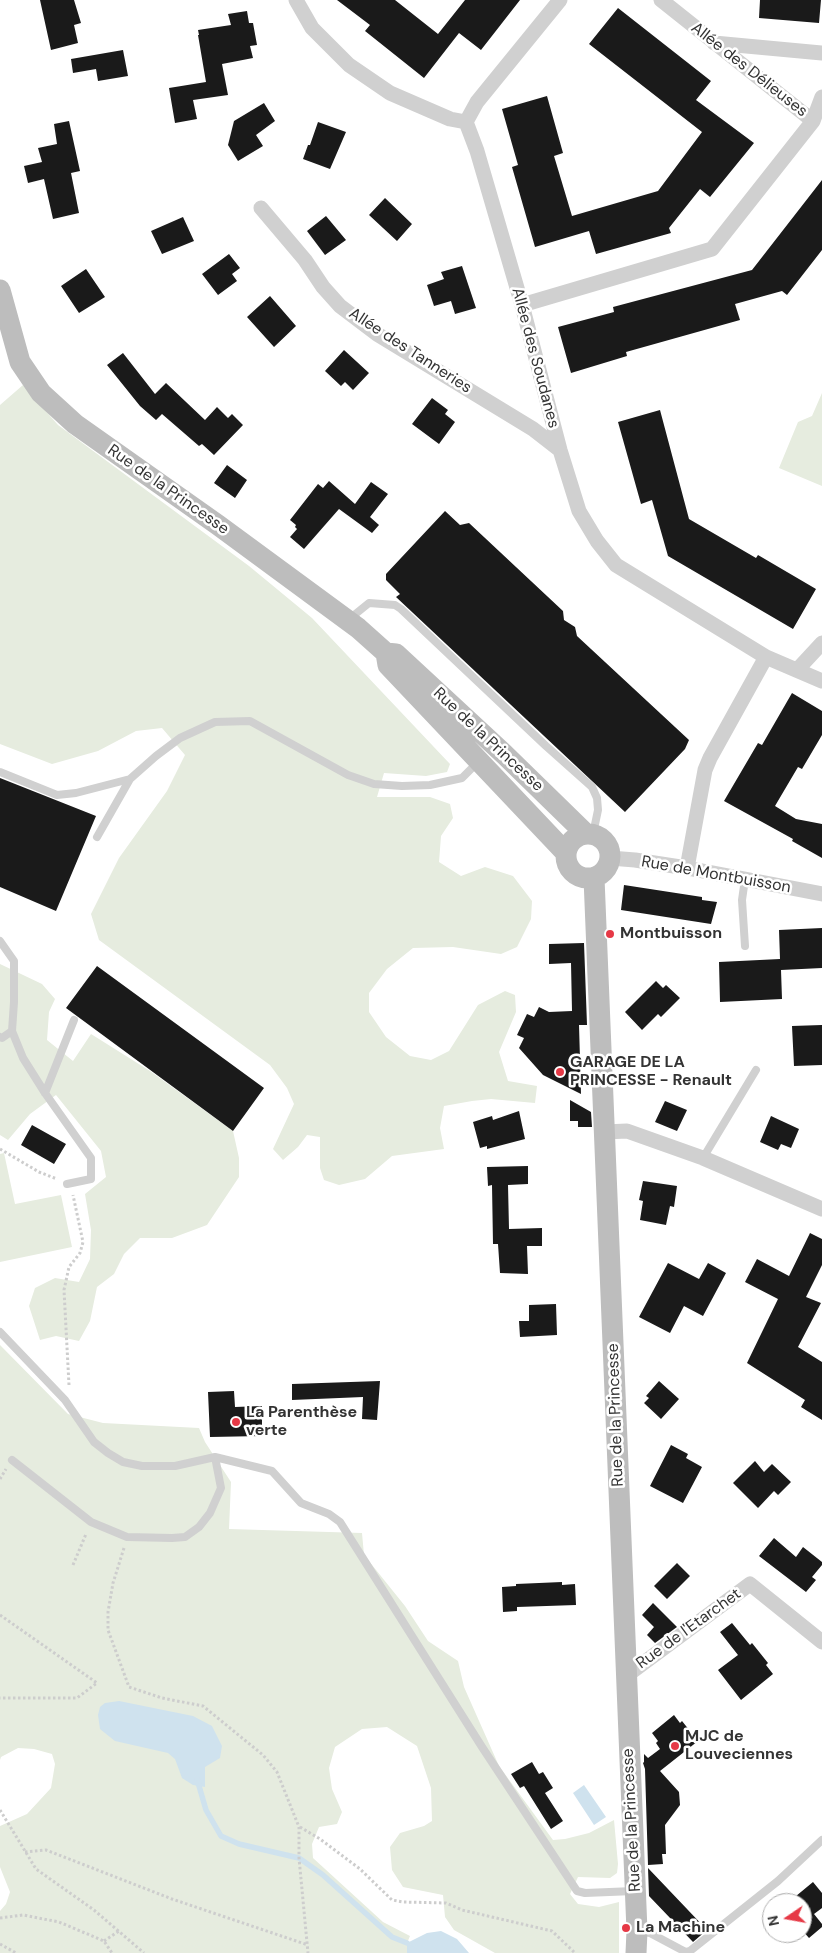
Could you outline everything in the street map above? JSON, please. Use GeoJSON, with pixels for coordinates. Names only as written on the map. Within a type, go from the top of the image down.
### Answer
{"type":"FeatureCollection","features":[{"type":"Feature","properties":{"kind":"street"},"geometry":{"type":"LineString","coordinates":[[296,0],[312,28],[349,65],[390,93],[450,120],[466,122],[477,102],[560,0]]}},
{"type":"Feature","properties":{"kind":"street","name":"Allée des Délieuses"},"geometry":{"type":"LineString","coordinates":[[661,0],[813,121]]}},
{"type":"Feature","properties":{"kind":"street"},"geometry":{"type":"LineString","coordinates":[[714,43],[822,53]]}},
{"type":"Feature","properties":{"kind":"street"},"geometry":{"type":"LineString","coordinates":[[522,305],[712,250],[813,121],[822,97]]}},
{"type":"Feature","properties":{"kind":"street","name":"Allée des Soudanes"},"geometry":{"type":"LineString","coordinates":[[466,122],[522,305],[560,450],[580,511],[597,541],[616,565],[766,657],[822,681]]}},
{"type":"Feature","properties":{"kind":"street","name":"Allée des Tanneries"},"geometry":{"type":"LineString","coordinates":[[261,208],[305,260],[323,287],[340,306],[377,334],[534,429],[560,450]]}},
{"type":"Feature","properties":{"kind":"street","name":"Rue de la Princesse"},"geometry":{"type":"LineString","coordinates":[[0,290],[20,362],[41,392],[75,424],[218,525],[358,628],[386,653],[396,654],[589,834]]}},
{"type":"Feature","properties":{"kind":"street"},"geometry":{"type":"LineString","coordinates":[[798,670],[822,643]]}},
{"type":"Feature","properties":{"kind":"street","name":"Rue de la Princesse"},"geometry":{"type":"LineString","coordinates":[[386,653],[388,665],[566,854]]}},
{"type":"Feature","properties":{"kind":"street"},"geometry":{"type":"LineString","coordinates":[[687,868],[705,770],[766,657]]}},
{"type":"Feature","properties":{"kind":"street"},"geometry":{"type":"LineString","coordinates":[[511,795],[529,778]]}},
{"type":"Feature","properties":{"kind":"street"},"geometry":{"type":"LineString","coordinates":[[589,834],[599,836],[608,846],[610,858],[605,870],[594,878],[587,878],[574,873],[566,861],[570,842],[575,838],[589,834]]}},
{"type":"Feature","properties":{"kind":"street","name":"Rue de Montbuisson"},"geometry":{"type":"LineString","coordinates":[[610,858],[687,868],[822,894]]}},
{"type":"Feature","properties":{"kind":"street","name":"Rue de la Princesse"},"geometry":{"type":"LineString","coordinates":[[594,878],[636,1890],[636,1953]]}},
{"type":"Feature","properties":{"kind":"street"},"geometry":{"type":"LineString","coordinates":[[606,1132],[627,1131],[703,1158],[822,1208]]}},
{"type":"Feature","properties":{"kind":"street","name":"Rue de l'Etarchet"},"geometry":{"type":"LineString","coordinates":[[626,1676],[750,1584],[822,1642]]}},
{"type":"Feature","properties":{"kind":"lane"},"geometry":{"type":"LineString","coordinates":[[347,621],[369,603],[395,605],[401,609],[592,787],[598,798],[598,810],[589,834]]}},
{"type":"Feature","properties":{"kind":"lane"},"geometry":{"type":"LineString","coordinates":[[97,837],[130,779],[180,738],[215,722],[250,721],[348,775],[374,784],[430,785],[462,778],[478,762]]}},
{"type":"Feature","properties":{"kind":"lane"},"geometry":{"type":"LineString","coordinates":[[0,772],[57,795],[76,794],[130,779]]}},
{"type":"Feature","properties":{"kind":"lane"},"geometry":{"type":"LineString","coordinates":[[745,879],[742,900],[746,946]]}},
{"type":"Feature","properties":{"kind":"lane"},"geometry":{"type":"LineString","coordinates":[[0,941],[14,961],[12,1030],[23,1058],[91,1158],[91,1179],[67,1184]]}},
{"type":"Feature","properties":{"kind":"lane"},"geometry":{"type":"LineString","coordinates":[[45,1093],[74,1020]]}},
{"type":"Feature","properties":{"kind":"lane"},"geometry":{"type":"LineString","coordinates":[[0,1037],[2,1038],[12,1030]]}},
{"type":"Feature","properties":{"kind":"lane"},"geometry":{"type":"LineString","coordinates":[[703,1158],[756,1070]]}},
{"type":"Feature","properties":{"kind":"lane"},"geometry":{"type":"LineString","coordinates":[[0,1332],[64,1400],[94,1442],[123,1462],[142,1466],[175,1466],[215,1457],[272,1470],[301,1503],[329,1514],[340,1522],[488,1756],[577,1891],[585,1893],[636,1890]]}},
{"type":"Feature","properties":{"kind":"lane"},"geometry":{"type":"LineString","coordinates":[[12,1460],[91,1522],[127,1537],[172,1538],[185,1537],[199,1527],[210,1513],[221,1488],[215,1457]]}},
{"type":"Feature","properties":{"kind":"lane"},"geometry":{"type":"LineString","coordinates":[[637,1931],[650,1933],[680,1949],[690,1951],[778,1881],[822,1840]]}},
{"type":"Feature","properties":{"kind":"path"},"geometry":{"type":"LineString","coordinates":[[0,1149],[39,1172],[67,1184],[72,1190],[83,1242],[80,1253],[69,1267],[64,1290],[69,1389],[64,1400]]}},
{"type":"Feature","properties":{"kind":"path"},"geometry":{"type":"LineString","coordinates":[[73,1565],[91,1522]]}},
{"type":"Feature","properties":{"kind":"path"},"geometry":{"type":"LineString","coordinates":[[127,1537],[113,1583],[108,1612],[108,1630],[129,1687],[162,1698],[203,1706],[218,1716],[263,1755],[277,1772],[300,1827],[299,1858],[308,1953]]}},
{"type":"Feature","properties":{"kind":"path"},"geometry":{"type":"LineString","coordinates":[[0,1615],[98,1683],[77,1698],[0,1698]]}},
{"type":"Feature","properties":{"kind":"path"},"geometry":{"type":"LineString","coordinates":[[0,1810],[36,1869],[94,1910],[144,1953]]}},
{"type":"Feature","properties":{"kind":"path"},"geometry":{"type":"LineString","coordinates":[[300,1827],[320,1839],[360,1869],[392,1900],[446,1903],[462,1910],[552,1932],[574,1953]]}},
{"type":"Feature","properties":{"kind":"path"},"geometry":{"type":"LineString","coordinates":[[25,1852],[46,1850],[172,1899],[308,1945]]}},
{"type":"Feature","properties":{"kind":"path"},"geometry":{"type":"LineString","coordinates":[[0,1918],[24,1916],[59,1922],[104,1941],[112,1953]]}},
{"type":"Feature","properties":{"kind":"path"},"geometry":{"type":"LineString","coordinates":[[104,1941],[118,1931]]}},
{"type":"Feature","properties":{"kind":"path"},"geometry":{"type":"LineString","coordinates":[[0,1944],[16,1953]]}},
{"type":"Feature","properties":{"kind":"shaded area"},"geometry":{"type":"Polygon","coordinates":[[[23,385],[58,425],[249,566],[312,618],[450,764],[447,772],[426,776],[384,773],[377,797],[430,797],[450,804],[453,818],[441,836],[439,862],[461,876],[485,867],[513,876],[532,901],[531,919],[517,947],[501,954],[453,947],[413,948],[387,969],[369,993],[369,1012],[386,1037],[410,1056],[431,1060],[449,1051],[478,1005],[505,991],[515,995],[516,1012],[499,1052],[508,1081],[537,1086],[535,1103],[491,1099],[444,1106],[440,1128],[444,1149],[392,1156],[365,1179],[339,1185],[324,1180],[320,1168],[320,1137],[307,1135],[298,1147],[283,1160],[273,1149],[294,1104],[287,1088],[270,1065],[99,940],[91,914],[119,858],[167,791],[185,755],[162,728],[136,731],[98,751],[52,764],[0,744],[0,405],[23,385]]]}},
{"type":"Feature","properties":{"kind":"shaded area"},"geometry":{"type":"Polygon","coordinates":[[[822,393],[822,486],[779,468],[798,422],[812,416],[822,393]]]}},
{"type":"Feature","properties":{"kind":"shaded area"},"geometry":{"type":"Polygon","coordinates":[[[0,964],[42,984],[55,999],[49,1012],[47,1040],[73,1061],[91,1034],[150,1071],[233,1131],[239,1158],[239,1177],[207,1225],[172,1238],[140,1238],[124,1254],[114,1274],[97,1287],[90,1321],[79,1341],[56,1336],[40,1340],[29,1306],[35,1288],[55,1278],[79,1282],[90,1259],[91,1230],[85,1194],[106,1177],[101,1151],[56,1095],[30,1114],[8,1140],[0,1135],[0,964]]]}},
{"type":"Feature","properties":{"kind":"shaded area"},"geometry":{"type":"Polygon","coordinates":[[[4,1153],[15,1204],[61,1195],[72,1247],[0,1262],[0,1154],[4,1153]]]}},
{"type":"Feature","properties":{"kind":"shaded area"},"geometry":{"type":"Polygon","coordinates":[[[0,1345],[68,1414],[103,1423],[199,1428],[205,1442],[231,1482],[229,1529],[362,1533],[364,1555],[405,1606],[428,1641],[458,1661],[464,1687],[499,1766],[553,1840],[589,1833],[614,1820],[618,1864],[617,1873],[610,1878],[578,1877],[570,1894],[578,1904],[599,1907],[619,1902],[619,1953],[495,1953],[454,1930],[445,1917],[443,1895],[403,1887],[392,1870],[390,1847],[400,1833],[424,1826],[432,1821],[431,1788],[417,1746],[387,1727],[362,1729],[335,1747],[329,1768],[332,1789],[342,1812],[337,1824],[319,1827],[312,1844],[313,1858],[383,1922],[410,1936],[407,1943],[407,1953],[0,1953],[0,1911],[6,1904],[10,1892],[0,1867],[0,1826],[27,1814],[51,1788],[55,1764],[52,1754],[34,1749],[18,1748],[1,1757],[0,1760],[0,1345]]]}},
{"type":"Feature","properties":{"kind":"water"},"geometry":{"type":"Polygon","coordinates":[[[119,1701],[193,1716],[212,1726],[222,1746],[220,1758],[205,1767],[205,1787],[193,1785],[182,1778],[175,1759],[168,1753],[115,1741],[100,1729],[98,1715],[100,1707],[105,1703],[119,1701]]]}},
{"type":"Feature","properties":{"kind":"water"},"geometry":{"type":"Polygon","coordinates":[[[584,1785],[606,1817],[594,1825],[573,1793],[584,1785]]]}},
{"type":"Feature","properties":{"kind":"water"},"geometry":{"type":"Polygon","coordinates":[[[441,1931],[457,1939],[469,1953],[407,1953],[407,1943],[427,1933],[441,1931]]]}},
{"type":"Feature","properties":{"kind":"building"},"geometry":{"type":"Polygon","coordinates":[[[40,0],[74,0],[81,23],[74,25],[78,43],[51,50],[40,0]]]}},
{"type":"Feature","properties":{"kind":"building"},"geometry":{"type":"Polygon","coordinates":[[[337,0],[395,0],[438,34],[465,0],[520,0],[481,50],[459,33],[424,78],[365,31],[370,25],[337,0]]]}},
{"type":"Feature","properties":{"kind":"building"},"geometry":{"type":"Polygon","coordinates":[[[760,0],[821,0],[819,23],[759,18],[760,0]]]}},
{"type":"Feature","properties":{"kind":"building"},"geometry":{"type":"Polygon","coordinates":[[[618,8],[711,81],[696,100],[754,143],[710,197],[700,189],[669,228],[671,233],[596,254],[589,231],[535,247],[512,167],[518,165],[502,109],[547,96],[563,153],[554,156],[572,216],[658,191],[702,132],[589,44],[618,8]]]}},
{"type":"Feature","properties":{"kind":"building"},"geometry":{"type":"Polygon","coordinates":[[[247,11],[249,23],[253,23],[257,45],[250,46],[253,58],[222,64],[228,95],[193,100],[197,119],[175,123],[169,88],[206,82],[198,30],[231,25],[228,14],[247,11]]]}},
{"type":"Feature","properties":{"kind":"building"},"geometry":{"type":"Polygon","coordinates":[[[123,50],[128,76],[98,81],[96,69],[73,73],[71,59],[123,50]]]}},
{"type":"Feature","properties":{"kind":"building"},"geometry":{"type":"Polygon","coordinates":[[[264,103],[275,121],[256,135],[263,146],[238,161],[228,145],[234,121],[264,103]]]}},
{"type":"Feature","properties":{"kind":"building"},"geometry":{"type":"Polygon","coordinates":[[[69,121],[80,171],[71,173],[79,213],[53,219],[44,179],[28,183],[24,166],[42,162],[38,148],[57,144],[54,124],[69,121]]]}},
{"type":"Feature","properties":{"kind":"building"},"geometry":{"type":"Polygon","coordinates":[[[318,122],[346,132],[330,169],[303,159],[318,122]]]}},
{"type":"Feature","properties":{"kind":"building"},"geometry":{"type":"Polygon","coordinates":[[[822,180],[822,250],[787,295],[782,291],[735,304],[740,320],[626,352],[627,356],[571,373],[558,327],[614,312],[613,307],[752,270],[822,180]]]}},
{"type":"Feature","properties":{"kind":"building"},"geometry":{"type":"Polygon","coordinates":[[[385,198],[412,224],[397,241],[369,215],[385,198]]]}},
{"type":"Feature","properties":{"kind":"building"},"geometry":{"type":"Polygon","coordinates":[[[326,216],[346,240],[325,255],[307,231],[326,216]]]}},
{"type":"Feature","properties":{"kind":"building"},"geometry":{"type":"Polygon","coordinates":[[[183,217],[194,241],[162,254],[151,231],[183,217]]]}},
{"type":"Feature","properties":{"kind":"building"},"geometry":{"type":"Polygon","coordinates":[[[229,254],[240,268],[232,274],[237,281],[218,295],[202,274],[229,254]]]}},
{"type":"Feature","properties":{"kind":"building"},"geometry":{"type":"Polygon","coordinates":[[[462,266],[476,308],[455,314],[451,301],[434,306],[427,285],[444,279],[441,272],[462,266]]]}},
{"type":"Feature","properties":{"kind":"building"},"geometry":{"type":"Polygon","coordinates":[[[86,269],[105,297],[79,313],[61,286],[86,269]]]}},
{"type":"Feature","properties":{"kind":"building"},"geometry":{"type":"Polygon","coordinates":[[[270,296],[296,326],[274,347],[247,317],[270,296]]]}},
{"type":"Feature","properties":{"kind":"building"},"geometry":{"type":"Polygon","coordinates":[[[344,350],[369,373],[353,390],[345,382],[341,386],[325,371],[344,350]]]}},
{"type":"Feature","properties":{"kind":"building"},"geometry":{"type":"Polygon","coordinates":[[[123,353],[155,394],[166,383],[205,420],[217,407],[228,418],[232,414],[243,425],[214,455],[202,444],[199,446],[162,414],[156,420],[140,406],[107,365],[123,353]]]}},
{"type":"Feature","properties":{"kind":"building"},"geometry":{"type":"Polygon","coordinates":[[[432,398],[448,410],[445,414],[455,422],[439,444],[412,424],[432,398]]]}},
{"type":"Feature","properties":{"kind":"building"},"geometry":{"type":"Polygon","coordinates":[[[660,410],[689,519],[756,558],[758,555],[816,589],[793,629],[668,556],[652,500],[641,504],[618,422],[660,410]]]}},
{"type":"Feature","properties":{"kind":"building"},"geometry":{"type":"Polygon","coordinates":[[[227,465],[247,480],[235,498],[214,483],[227,465]]]}},
{"type":"Feature","properties":{"kind":"building"},"geometry":{"type":"Polygon","coordinates":[[[329,481],[355,504],[371,482],[388,494],[370,517],[379,525],[372,533],[339,509],[304,549],[290,537],[297,529],[296,525],[290,520],[318,484],[323,488],[329,481]]]}},
{"type":"Feature","properties":{"kind":"building"},"geometry":{"type":"Polygon","coordinates":[[[445,511],[460,525],[469,523],[563,611],[564,620],[575,627],[577,636],[689,740],[685,749],[625,812],[396,597],[400,594],[386,580],[386,574],[445,511]]]}},
{"type":"Feature","properties":{"kind":"building"},"geometry":{"type":"Polygon","coordinates":[[[792,693],[822,711],[822,735],[802,769],[798,767],[775,806],[796,819],[822,824],[822,858],[792,841],[793,839],[724,801],[758,743],[762,745],[792,693]]]}},
{"type":"Feature","properties":{"kind":"building"},"geometry":{"type":"Polygon","coordinates":[[[0,778],[96,816],[56,911],[0,887],[0,778]]]}},
{"type":"Feature","properties":{"kind":"building"},"geometry":{"type":"Polygon","coordinates":[[[624,885],[702,897],[702,900],[717,902],[711,924],[621,910],[624,885]]]}},
{"type":"Feature","properties":{"kind":"building"},"geometry":{"type":"Polygon","coordinates":[[[822,928],[822,968],[781,970],[782,999],[720,1002],[719,962],[780,959],[779,930],[822,928]]]}},
{"type":"Feature","properties":{"kind":"building"},"geometry":{"type":"Polygon","coordinates":[[[584,943],[587,1025],[579,1025],[581,1094],[543,1075],[519,1048],[524,1038],[517,1035],[527,1014],[534,1017],[539,1007],[549,1012],[572,1011],[571,963],[549,964],[549,944],[584,943]]]}},
{"type":"Feature","properties":{"kind":"building"},"geometry":{"type":"Polygon","coordinates":[[[97,966],[264,1088],[233,1131],[66,1008],[97,966]]]}},
{"type":"Feature","properties":{"kind":"building"},"geometry":{"type":"Polygon","coordinates":[[[656,981],[663,988],[666,985],[680,998],[661,1017],[658,1014],[642,1030],[625,1012],[656,981]]]}},
{"type":"Feature","properties":{"kind":"building"},"geometry":{"type":"Polygon","coordinates":[[[822,1025],[822,1065],[794,1066],[792,1026],[822,1025]]]}},
{"type":"Feature","properties":{"kind":"building"},"geometry":{"type":"Polygon","coordinates":[[[570,1100],[591,1112],[592,1127],[578,1127],[578,1121],[570,1121],[570,1100]]]}},
{"type":"Feature","properties":{"kind":"building"},"geometry":{"type":"Polygon","coordinates":[[[665,1101],[687,1110],[677,1131],[655,1122],[665,1101]]]}},
{"type":"Feature","properties":{"kind":"building"},"geometry":{"type":"Polygon","coordinates":[[[519,1111],[525,1139],[487,1149],[487,1146],[480,1148],[473,1122],[492,1116],[493,1120],[519,1111]]]}},
{"type":"Feature","properties":{"kind":"building"},"geometry":{"type":"Polygon","coordinates":[[[771,1116],[799,1129],[791,1148],[781,1144],[778,1150],[760,1142],[771,1116]]]}},
{"type":"Feature","properties":{"kind":"building"},"geometry":{"type":"Polygon","coordinates":[[[32,1125],[66,1144],[54,1164],[21,1145],[32,1125]]]}},
{"type":"Feature","properties":{"kind":"building"},"geometry":{"type":"Polygon","coordinates":[[[528,1166],[528,1184],[508,1185],[509,1229],[542,1228],[542,1246],[527,1246],[528,1274],[500,1273],[498,1244],[493,1244],[492,1185],[488,1186],[487,1167],[528,1166]]]}},
{"type":"Feature","properties":{"kind":"building"},"geometry":{"type":"Polygon","coordinates":[[[643,1181],[677,1186],[674,1207],[670,1206],[666,1225],[640,1220],[643,1201],[639,1200],[643,1181]]]}},
{"type":"Feature","properties":{"kind":"building"},"geometry":{"type":"Polygon","coordinates":[[[810,1233],[822,1239],[822,1265],[806,1297],[821,1303],[798,1347],[822,1362],[822,1420],[801,1407],[805,1400],[747,1363],[778,1299],[745,1282],[757,1259],[789,1276],[810,1233]]]}},
{"type":"Feature","properties":{"kind":"building"},"geometry":{"type":"Polygon","coordinates":[[[668,1263],[699,1279],[708,1263],[726,1273],[703,1316],[684,1306],[670,1333],[639,1317],[668,1263]]]}},
{"type":"Feature","properties":{"kind":"building"},"geometry":{"type":"Polygon","coordinates":[[[556,1304],[557,1335],[520,1337],[519,1321],[529,1321],[529,1305],[556,1304]]]}},
{"type":"Feature","properties":{"kind":"building"},"geometry":{"type":"Polygon","coordinates":[[[380,1381],[377,1420],[362,1419],[363,1397],[292,1400],[292,1384],[380,1381]]]}},
{"type":"Feature","properties":{"kind":"building"},"geometry":{"type":"Polygon","coordinates":[[[659,1381],[679,1399],[661,1419],[644,1403],[649,1398],[646,1396],[659,1381]]]}},
{"type":"Feature","properties":{"kind":"building","name":"La Parenthèse verte"},"geometry":{"type":"Polygon","coordinates":[[[234,1391],[235,1407],[262,1406],[262,1436],[210,1437],[208,1392],[234,1391]]]}},
{"type":"Feature","properties":{"kind":"building"},"geometry":{"type":"Polygon","coordinates":[[[671,1445],[688,1454],[686,1458],[702,1467],[683,1503],[650,1486],[671,1445]]]}},
{"type":"Feature","properties":{"kind":"building"},"geometry":{"type":"Polygon","coordinates":[[[755,1461],[764,1472],[772,1464],[791,1482],[778,1495],[774,1491],[758,1508],[733,1483],[755,1461]]]}},
{"type":"Feature","properties":{"kind":"building"},"geometry":{"type":"Polygon","coordinates":[[[774,1538],[796,1557],[803,1547],[822,1562],[822,1565],[812,1577],[816,1580],[806,1592],[759,1556],[774,1538]]]}},
{"type":"Feature","properties":{"kind":"building"},"geometry":{"type":"Polygon","coordinates":[[[677,1563],[690,1576],[667,1599],[654,1586],[677,1563]]]}},
{"type":"Feature","properties":{"kind":"building"},"geometry":{"type":"Polygon","coordinates":[[[562,1582],[562,1585],[575,1584],[576,1605],[517,1607],[517,1611],[503,1612],[502,1587],[516,1586],[516,1584],[562,1582]]]}},
{"type":"Feature","properties":{"kind":"building"},"geometry":{"type":"Polygon","coordinates":[[[653,1603],[677,1627],[655,1643],[647,1635],[654,1627],[642,1615],[653,1603]]]}},
{"type":"Feature","properties":{"kind":"building"},"geometry":{"type":"Polygon","coordinates":[[[732,1623],[750,1645],[752,1643],[768,1663],[766,1665],[773,1674],[741,1700],[718,1670],[738,1655],[720,1632],[732,1623]]]}},
{"type":"Feature","properties":{"kind":"building"},"geometry":{"type":"Polygon","coordinates":[[[674,1715],[680,1723],[682,1721],[698,1741],[660,1771],[679,1792],[680,1805],[665,1825],[666,1854],[662,1854],[663,1864],[648,1865],[644,1754],[648,1758],[660,1749],[656,1743],[658,1741],[652,1733],[674,1715]]]}},
{"type":"Feature","properties":{"kind":"building"},"geometry":{"type":"Polygon","coordinates":[[[532,1762],[539,1774],[543,1772],[553,1788],[545,1793],[563,1821],[551,1829],[524,1786],[520,1788],[511,1774],[532,1762]]]}},
{"type":"Feature","properties":{"kind":"building"},"geometry":{"type":"Polygon","coordinates":[[[648,1868],[707,1930],[693,1942],[649,1896],[648,1868]]]}},
{"type":"Feature","properties":{"kind":"building"},"geometry":{"type":"Polygon","coordinates":[[[813,1882],[822,1893],[822,1908],[814,1914],[822,1924],[822,1927],[812,1935],[812,1893],[800,1893],[813,1882]]]}},
{"type":"Feature","properties":{"kind":"waterway"},"geometry":{"type":"LineString","coordinates":[[197,1779],[206,1810],[221,1836],[239,1844],[299,1858],[323,1875],[392,1937],[407,1943]]}},
{"type":"Feature","properties":{"kind":"place","name":"Montbuisson"},"geometry":{"type":"Point","coordinates":[610,934]}},
{"type":"Feature","properties":{"kind":"place","name":"GARAGE DE LA PRINCESSE - Renault"},"geometry":{"type":"Point","coordinates":[560,1072]}},
{"type":"Feature","properties":{"kind":"place","name":"La Parenthèse verte"},"geometry":{"type":"Point","coordinates":[236,1422]}},
{"type":"Feature","properties":{"kind":"place","name":"MJC de Louveciennes"},"geometry":{"type":"Point","coordinates":[675,1746]}},
{"type":"Feature","properties":{"kind":"place","name":"La Machine"},"geometry":{"type":"Point","coordinates":[626,1928]}}]}
